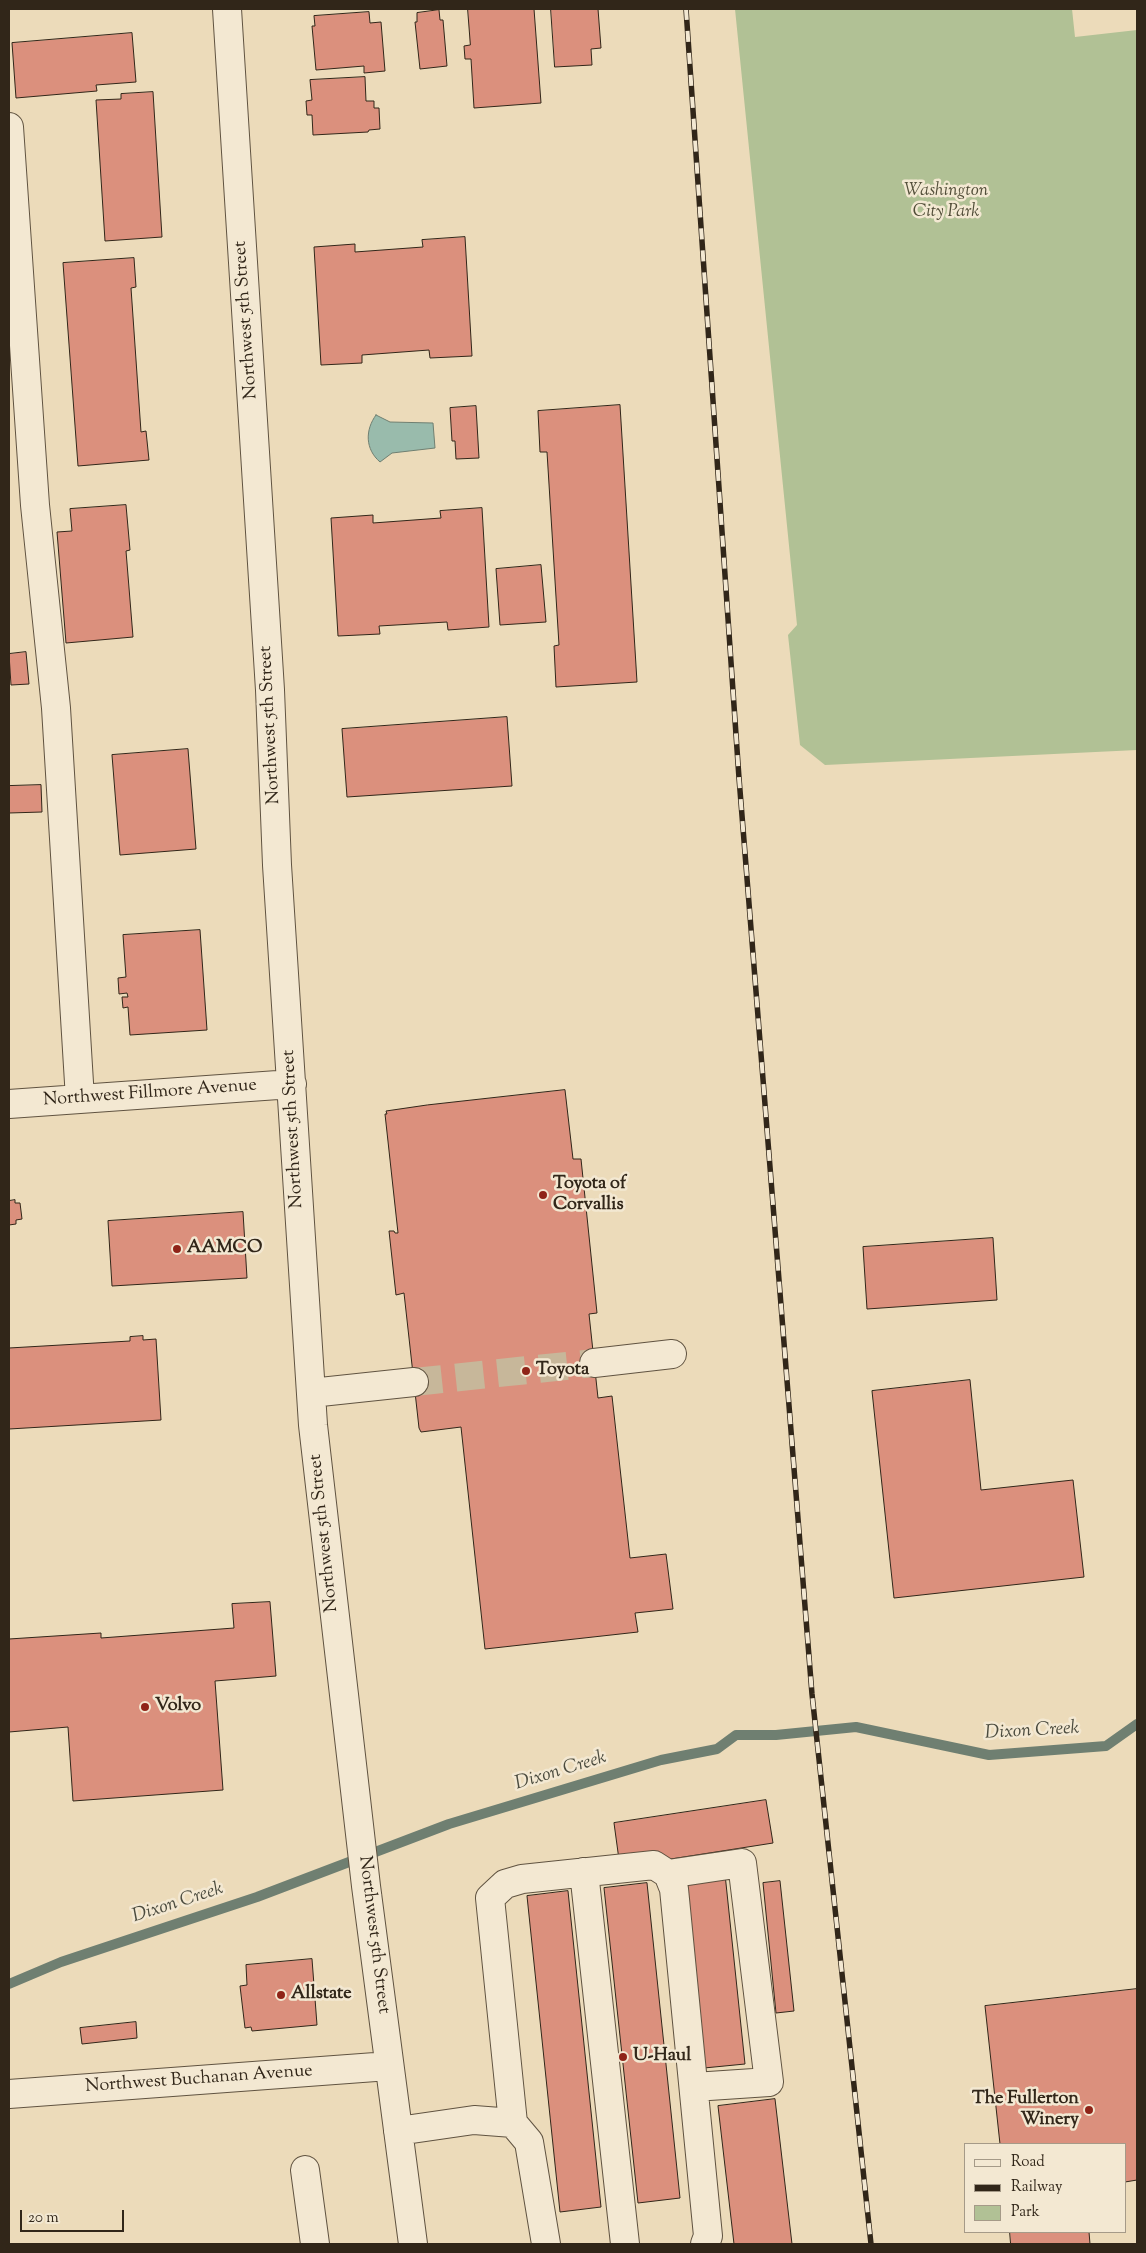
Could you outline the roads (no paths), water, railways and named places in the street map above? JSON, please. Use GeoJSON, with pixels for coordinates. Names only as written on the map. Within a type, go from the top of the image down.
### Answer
{"type":"FeatureCollection","features":[{"type":"Feature","properties":{"kind":"street","name":"Northwest 5th Street"},"geometry":{"type":"LineString","coordinates":[[226,9],[270,690],[277,865],[311,1393],[320,1499],[366,1886],[413,2244]]}},
{"type":"Feature","properties":{"kind":"street"},"geometry":{"type":"LineString","coordinates":[[9,127],[35,505],[56,708],[80,1099]]}},
{"type":"Feature","properties":{"kind":"street","name":"Northwest Fillmore Avenue"},"geometry":{"type":"LineString","coordinates":[[9,1104],[292,1084]]}},
{"type":"Feature","properties":{"kind":"street"},"geometry":{"type":"LineString","coordinates":[[594,1363],[672,1354]]}},
{"type":"Feature","properties":{"kind":"street"},"geometry":{"type":"LineString","coordinates":[[311,1393],[414,1382]]}},
{"type":"Feature","properties":{"kind":"street"},"geometry":{"type":"LineString","coordinates":[[668,1874],[742,1863],[768,2082],[694,2087]]}},
{"type":"Feature","properties":{"kind":"street"},"geometry":{"type":"LineString","coordinates":[[546,2244],[528,2142],[513,2123],[490,1898],[504,1884],[522,1879],[654,1865],[668,1874],[674,1889],[708,2236],[705,2244]]}},
{"type":"Feature","properties":{"kind":"street"},"geometry":{"type":"LineString","coordinates":[[584,1872],[625,2244]]}},
{"type":"Feature","properties":{"kind":"street","name":"Northwest Buchanan Avenue"},"geometry":{"type":"LineString","coordinates":[[9,2094],[389,2066]]}},
{"type":"Feature","properties":{"kind":"street"},"geometry":{"type":"LineString","coordinates":[[398,2131],[474,2120],[513,2123]]}},
{"type":"Feature","properties":{"kind":"street"},"geometry":{"type":"LineString","coordinates":[[305,2170],[315,2244]]}},
{"type":"Feature","properties":{"kind":"waterway","name":"Dixon Creek"},"geometry":{"type":"LineString","coordinates":[[9,1984],[61,1962],[257,1897],[449,1824],[661,1760],[717,1749],[736,1735],[776,1735],[856,1727],[989,1755],[1106,1746],[1137,1724]]}},
{"type":"Feature","properties":{"kind":"tunnel"},"geometry":{"type":"LineString","coordinates":[[414,1382],[594,1363]]}},
{"type":"Feature","properties":{"kind":"railway"},"geometry":{"type":"LineString","coordinates":[[686,9],[739,778],[812,1694],[871,2244]]}},
{"type":"Feature","properties":{"kind":"place","name":"Toyota of Corvallis"},"geometry":{"type":"Point","coordinates":[543,1195]}},
{"type":"Feature","properties":{"kind":"place","name":"AAMCO"},"geometry":{"type":"Point","coordinates":[177,1249]}},
{"type":"Feature","properties":{"kind":"place","name":"Toyota"},"geometry":{"type":"Point","coordinates":[526,1371]}},
{"type":"Feature","properties":{"kind":"place","name":"Volvo"},"geometry":{"type":"Point","coordinates":[145,1707]}},
{"type":"Feature","properties":{"kind":"place","name":"Allstate"},"geometry":{"type":"Point","coordinates":[281,1995]}},
{"type":"Feature","properties":{"kind":"place","name":"U-Haul"},"geometry":{"type":"Point","coordinates":[623,2057]}},
{"type":"Feature","properties":{"kind":"place","name":"The Fullerton Winery"},"geometry":{"type":"Point","coordinates":[1089,2110]}},
{"type":"Feature","properties":{"kind":"park label","name":"Washington City Park"},"geometry":{"type":"Point","coordinates":[946,202]}}]}
